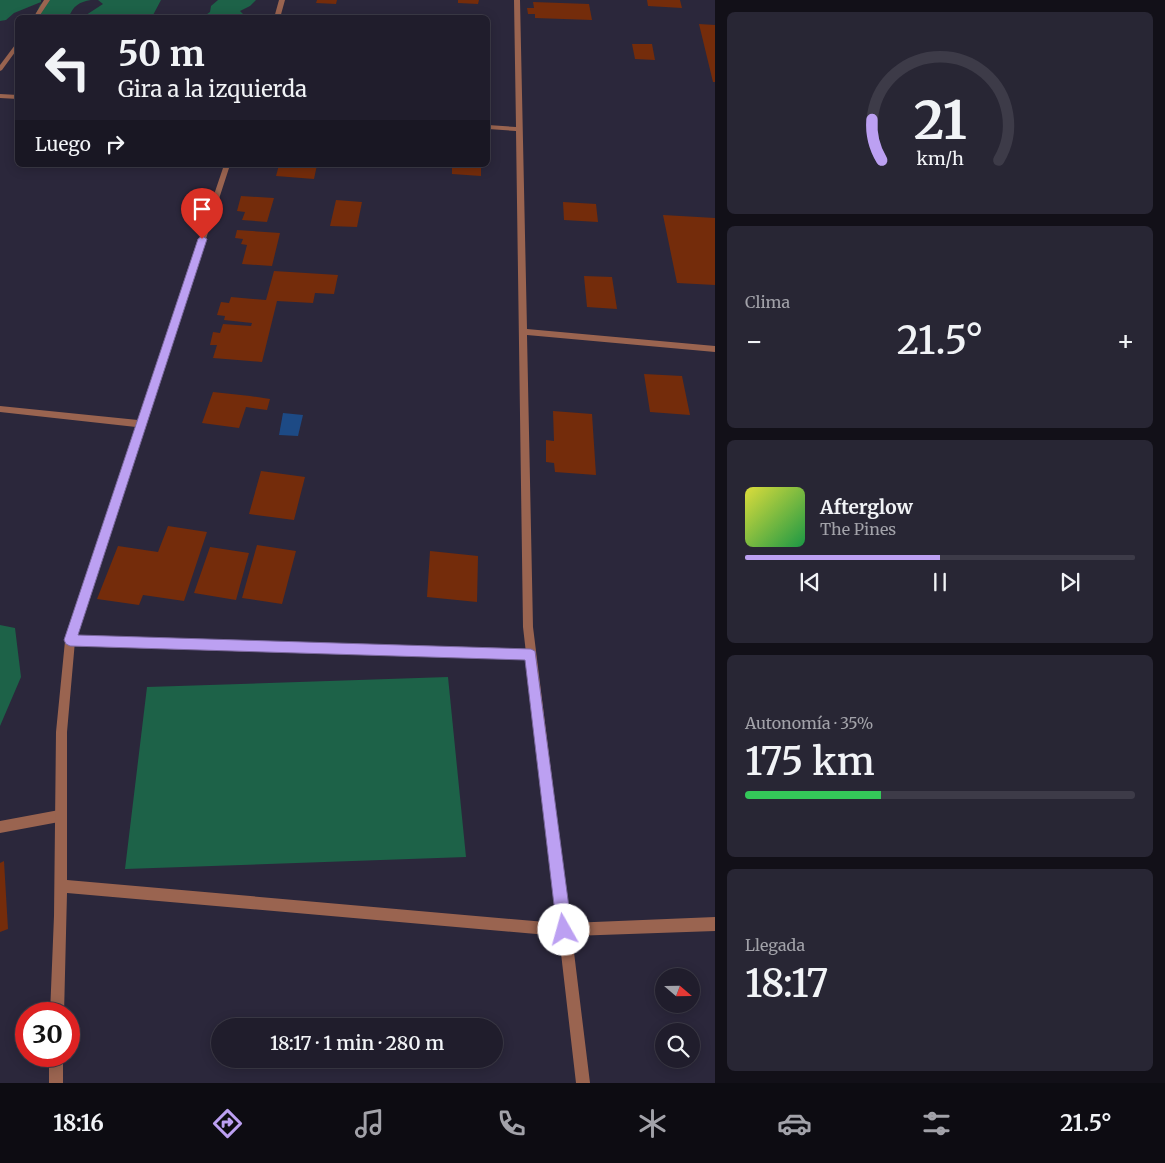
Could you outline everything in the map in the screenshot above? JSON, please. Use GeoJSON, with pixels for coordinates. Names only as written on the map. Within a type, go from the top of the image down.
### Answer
{"type":"FeatureCollection","features":[{"type":"Feature","properties":{"kind":"street"},"geometry":{"type":"LineString","coordinates":[[37,15],[47,0]]}},
{"type":"Feature","properties":{"kind":"street"},"geometry":{"type":"LineString","coordinates":[[278,15],[282,0]]}},
{"type":"Feature","properties":{"kind":"street"},"geometry":{"type":"LineString","coordinates":[[518,0],[528,627],[583,1083]]}},
{"type":"Feature","properties":{"kind":"street"},"geometry":{"type":"LineString","coordinates":[[0,69],[15,47]]}},
{"type":"Feature","properties":{"kind":"street"},"geometry":{"type":"LineString","coordinates":[[0,96],[15,97]]}},
{"type":"Feature","properties":{"kind":"street"},"geometry":{"type":"LineString","coordinates":[[490,127],[520,129]]}},
{"type":"Feature","properties":{"kind":"street"},"geometry":{"type":"LineString","coordinates":[[57,1002],[61,886],[59,816],[62,713],[70,640],[226,167]]}},
{"type":"Feature","properties":{"kind":"street"},"geometry":{"type":"LineString","coordinates":[[523,332],[715,349]]}},
{"type":"Feature","properties":{"kind":"street"},"geometry":{"type":"LineString","coordinates":[[0,409],[141,424]]}},
{"type":"Feature","properties":{"kind":"street"},"geometry":{"type":"LineString","coordinates":[[70,640],[531,655]]}},
{"type":"Feature","properties":{"kind":"street"},"geometry":{"type":"LineString","coordinates":[[0,827],[59,816]]}},
{"type":"Feature","properties":{"kind":"street"},"geometry":{"type":"LineString","coordinates":[[61,886],[564,930],[715,924]]}},
{"type":"Feature","properties":{"kind":"street"},"geometry":{"type":"LineString","coordinates":[[56,1067],[56,1083]]}},
{"type":"Feature","properties":{"kind":"green space"},"geometry":{"type":"Polygon","coordinates":[[[0,0],[41,0],[41,2],[14,13],[6,20],[0,21],[0,0]]]}},
{"type":"Feature","properties":{"kind":"green space"},"geometry":{"type":"Polygon","coordinates":[[[45,0],[91,0],[77,5],[70,15],[35,15],[40,5],[45,0]]]}},
{"type":"Feature","properties":{"kind":"green space"},"geometry":{"type":"Polygon","coordinates":[[[98,0],[161,0],[153,15],[86,15],[103,4],[98,0]]]}},
{"type":"Feature","properties":{"kind":"green space"},"geometry":{"type":"Polygon","coordinates":[[[218,0],[256,0],[250,6],[240,11],[244,15],[206,15],[210,12],[211,6],[218,0]]]}},
{"type":"Feature","properties":{"kind":"green space"},"geometry":{"type":"Polygon","coordinates":[[[0,625],[15,628],[21,677],[0,726],[0,625]]]}},
{"type":"Feature","properties":{"kind":"green space"},"geometry":{"type":"Polygon","coordinates":[[[448,677],[466,857],[125,869],[147,687],[448,677]]]}},
{"type":"Feature","properties":{"kind":"water"},"geometry":{"type":"Polygon","coordinates":[[[283,413],[303,415],[298,436],[279,435],[283,413]]]}},
{"type":"Feature","properties":{"kind":"building"},"geometry":{"type":"Polygon","coordinates":[[[317,0],[337,0],[336,4],[316,3],[317,0]]]}},
{"type":"Feature","properties":{"kind":"building"},"geometry":{"type":"Polygon","coordinates":[[[458,0],[479,0],[478,4],[458,3],[458,0]]]}},
{"type":"Feature","properties":{"kind":"building"},"geometry":{"type":"Polygon","coordinates":[[[647,0],[680,0],[682,8],[648,6],[647,0]]]}},
{"type":"Feature","properties":{"kind":"building"},"geometry":{"type":"Polygon","coordinates":[[[533,2],[589,4],[592,20],[535,18],[535,14],[528,14],[527,8],[534,8],[533,2]]]}},
{"type":"Feature","properties":{"kind":"building"},"geometry":{"type":"Polygon","coordinates":[[[699,24],[715,25],[715,82],[713,82],[699,24]]]}},
{"type":"Feature","properties":{"kind":"building"},"geometry":{"type":"Polygon","coordinates":[[[632,44],[652,44],[655,60],[635,59],[632,44]]]}},
{"type":"Feature","properties":{"kind":"building"},"geometry":{"type":"Polygon","coordinates":[[[278,167],[317,167],[314,179],[276,176],[278,167]]]}},
{"type":"Feature","properties":{"kind":"building"},"geometry":{"type":"Polygon","coordinates":[[[452,167],[481,167],[481,176],[452,174],[452,167]]]}},
{"type":"Feature","properties":{"kind":"building"},"geometry":{"type":"Polygon","coordinates":[[[241,196],[274,198],[267,222],[242,220],[245,212],[237,211],[241,196]]]}},
{"type":"Feature","properties":{"kind":"building"},"geometry":{"type":"Polygon","coordinates":[[[336,200],[362,202],[357,227],[330,226],[336,200]]]}},
{"type":"Feature","properties":{"kind":"building"},"geometry":{"type":"Polygon","coordinates":[[[563,202],[596,204],[598,222],[564,220],[563,202]]]}},
{"type":"Feature","properties":{"kind":"building"},"geometry":{"type":"Polygon","coordinates":[[[663,215],[715,218],[715,285],[677,283],[663,215]]]}},
{"type":"Feature","properties":{"kind":"building"},"geometry":{"type":"Polygon","coordinates":[[[237,230],[280,233],[272,266],[242,264],[247,245],[241,244],[243,239],[235,238],[237,230]]]}},
{"type":"Feature","properties":{"kind":"building"},"geometry":{"type":"Polygon","coordinates":[[[274,271],[338,275],[334,294],[315,293],[313,303],[277,301],[262,362],[213,358],[217,345],[210,345],[213,332],[220,333],[223,324],[251,326],[252,323],[224,320],[225,316],[217,315],[221,302],[229,303],[231,297],[266,300],[274,271]]]}},
{"type":"Feature","properties":{"kind":"building"},"geometry":{"type":"Polygon","coordinates":[[[584,276],[612,277],[617,309],[587,307],[584,276]]]}},
{"type":"Feature","properties":{"kind":"building"},"geometry":{"type":"Polygon","coordinates":[[[644,374],[682,376],[690,415],[650,412],[644,374]]]}},
{"type":"Feature","properties":{"kind":"building"},"geometry":{"type":"Polygon","coordinates":[[[213,392],[270,399],[267,410],[246,407],[239,428],[202,423],[213,392]]]}},
{"type":"Feature","properties":{"kind":"building"},"geometry":{"type":"Polygon","coordinates":[[[553,411],[592,414],[596,475],[555,472],[554,463],[546,462],[546,440],[554,441],[553,411]]]}},
{"type":"Feature","properties":{"kind":"building"},"geometry":{"type":"Polygon","coordinates":[[[261,471],[305,477],[294,520],[249,514],[261,471]]]}},
{"type":"Feature","properties":{"kind":"building"},"geometry":{"type":"Polygon","coordinates":[[[168,526],[207,532],[184,601],[143,595],[139,605],[97,599],[118,546],[158,552],[168,526]]]}},
{"type":"Feature","properties":{"kind":"building"},"geometry":{"type":"Polygon","coordinates":[[[257,545],[296,551],[282,604],[242,598],[257,545]]]}},
{"type":"Feature","properties":{"kind":"building"},"geometry":{"type":"Polygon","coordinates":[[[210,547],[249,553],[236,600],[194,593],[210,547]]]}},
{"type":"Feature","properties":{"kind":"building"},"geometry":{"type":"Polygon","coordinates":[[[430,551],[478,556],[477,602],[427,597],[430,551]]]}},
{"type":"Feature","properties":{"kind":"building"},"geometry":{"type":"Polygon","coordinates":[[[4,861],[8,929],[0,932],[0,863],[4,861]]]}},
{"type":"Feature","properties":{"kind":"route"},"geometry":{"type":"LineString","coordinates":[[202,239],[70,640],[531,655],[564,930]]}}]}
